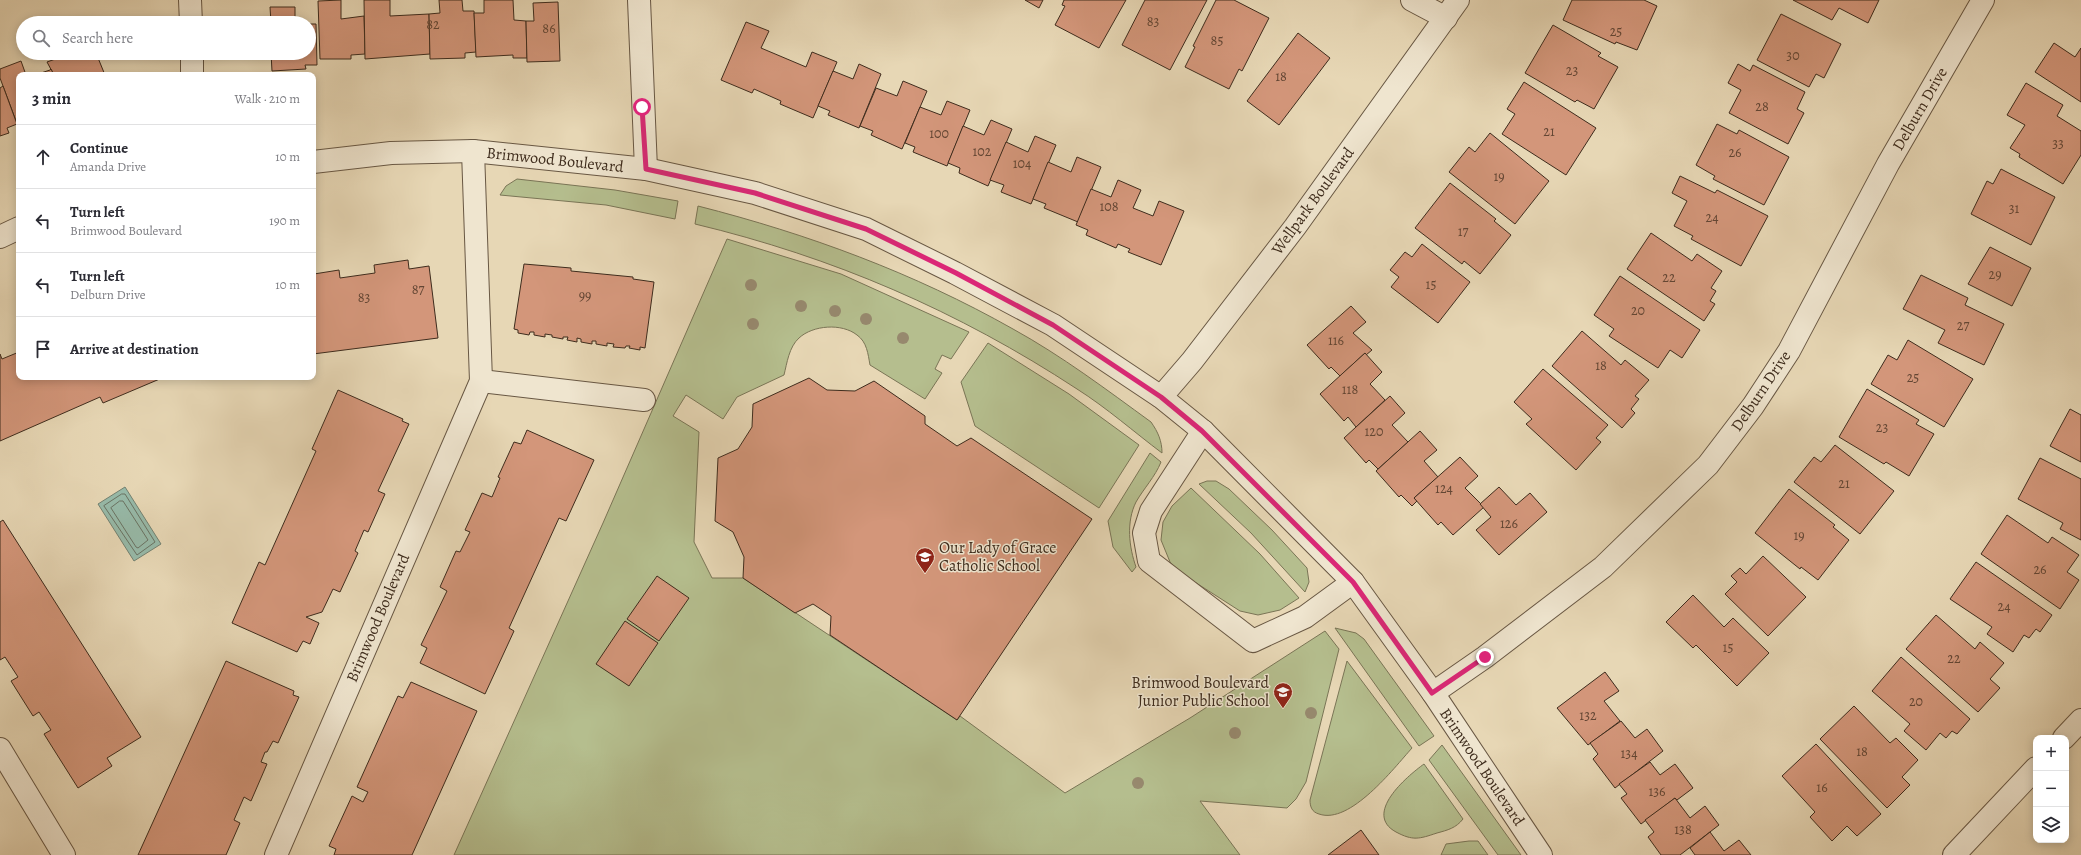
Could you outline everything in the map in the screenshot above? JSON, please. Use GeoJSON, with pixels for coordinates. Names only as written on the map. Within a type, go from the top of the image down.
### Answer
{"type":"FeatureCollection","features":[{"type":"Feature","properties":{"kind":"street"},"geometry":{"type":"LineString","coordinates":[[190,0],[191,16]]}},
{"type":"Feature","properties":{"kind":"street"},"geometry":{"type":"LineString","coordinates":[[639,0],[646,169]]}},
{"type":"Feature","properties":{"kind":"street"},"geometry":{"type":"LineString","coordinates":[[1412,0],[1446,18]]}},
{"type":"Feature","properties":{"kind":"street","name":"Wellpark Boulevard"},"geometry":{"type":"LineString","coordinates":[[1161,397],[1192,361],[1296,226],[1458,0]]}},
{"type":"Feature","properties":{"kind":"street","name":"Delburn Drive"},"geometry":{"type":"LineString","coordinates":[[1432,693],[1485,657],[1603,567],[1708,465],[1753,406],[1789,351],[1888,164],[1983,0]]}},
{"type":"Feature","properties":{"kind":"street"},"geometry":{"type":"LineString","coordinates":[[192,60],[192,72]]}},
{"type":"Feature","properties":{"kind":"street","name":"Brimwood Boulevard"},"geometry":{"type":"LineString","coordinates":[[276,855],[480,381],[473,151]]}},
{"type":"Feature","properties":{"kind":"street","name":"Brimwood Boulevard"},"geometry":{"type":"LineString","coordinates":[[316,162],[391,153],[473,151],[646,169],[755,193],[866,229],[956,273],[1053,325],[1161,397],[1202,431],[1353,582],[1432,693],[1541,855]]}},
{"type":"Feature","properties":{"kind":"street"},"geometry":{"type":"LineString","coordinates":[[0,237],[16,229]]}},
{"type":"Feature","properties":{"kind":"street"},"geometry":{"type":"LineString","coordinates":[[480,381],[644,400]]}},
{"type":"Feature","properties":{"kind":"street"},"geometry":{"type":"LineString","coordinates":[[1202,431],[1152,511],[1144,533],[1149,562],[1253,641],[1305,617],[1353,582]]}},
{"type":"Feature","properties":{"kind":"street"},"geometry":{"type":"LineString","coordinates":[[2067,735],[2081,720]]}},
{"type":"Feature","properties":{"kind":"street"},"geometry":{"type":"LineString","coordinates":[[0,749],[64,855]]}},
{"type":"Feature","properties":{"kind":"street"},"geometry":{"type":"LineString","coordinates":[[1954,855],[2033,771]]}},
{"type":"Feature","properties":{"kind":"shaded area"},"geometry":{"type":"Polygon","coordinates":[[[517,179],[615,190],[678,201],[675,219],[606,205],[500,195],[506,186],[517,179]]]}},
{"type":"Feature","properties":{"kind":"shaded area"},"geometry":{"type":"Polygon","coordinates":[[[698,206],[820,242],[899,273],[976,309],[1049,350],[1151,422],[1159,437],[1162,453],[1088,396],[987,335],[940,311],[845,270],[746,237],[695,224],[698,206]]]}},
{"type":"Feature","properties":{"kind":"shaded area"},"geometry":{"type":"Polygon","coordinates":[[[727,239],[841,274],[969,332],[951,359],[942,355],[935,369],[942,373],[925,399],[870,365],[863,341],[851,331],[836,327],[812,330],[799,338],[791,350],[784,375],[737,397],[723,419],[686,395],[673,416],[699,432],[694,542],[712,578],[743,578],[957,720],[960,716],[1065,793],[1190,718],[1325,631],[1339,649],[1306,782],[1296,799],[1287,808],[1200,801],[1240,855],[454,855],[603,523],[727,239]]]}},
{"type":"Feature","properties":{"kind":"shaded area"},"geometry":{"type":"Polygon","coordinates":[[[988,343],[1069,394],[1139,445],[1099,508],[975,426],[961,382],[988,343]]]}},
{"type":"Feature","properties":{"kind":"shaded area"},"geometry":{"type":"Polygon","coordinates":[[[1150,453],[1161,462],[1156,473],[1136,502],[1133,510],[1130,526],[1130,543],[1136,567],[1132,572],[1113,547],[1108,521],[1150,453]]]}},
{"type":"Feature","properties":{"kind":"shaded area"},"geometry":{"type":"Polygon","coordinates":[[[1207,481],[1216,481],[1229,489],[1272,530],[1307,568],[1309,582],[1305,592],[1251,533],[1199,484],[1207,481]]]}},
{"type":"Feature","properties":{"kind":"shaded area"},"geometry":{"type":"Polygon","coordinates":[[[1191,488],[1260,554],[1299,598],[1280,610],[1258,615],[1240,611],[1179,572],[1170,562],[1161,540],[1163,522],[1172,506],[1191,488]]]}},
{"type":"Feature","properties":{"kind":"shaded area"},"geometry":{"type":"Polygon","coordinates":[[[1335,628],[1356,633],[1364,639],[1434,736],[1419,746],[1335,628]]]}},
{"type":"Feature","properties":{"kind":"shaded area"},"geometry":{"type":"Polygon","coordinates":[[[1347,661],[1412,748],[1383,781],[1357,803],[1344,811],[1331,815],[1319,814],[1312,809],[1310,800],[1347,661]]]}},
{"type":"Feature","properties":{"kind":"shaded area"},"geometry":{"type":"Polygon","coordinates":[[[1442,745],[1521,855],[1498,855],[1429,760],[1442,745]]]}},
{"type":"Feature","properties":{"kind":"shaded area"},"geometry":{"type":"Polygon","coordinates":[[[1424,764],[1463,819],[1458,825],[1448,830],[1425,837],[1412,838],[1396,832],[1387,824],[1384,816],[1386,806],[1391,796],[1407,778],[1424,764]]]}},
{"type":"Feature","properties":{"kind":"shaded area"},"geometry":{"type":"Polygon","coordinates":[[[1478,841],[1488,855],[1441,855],[1446,844],[1478,841]]]}},
{"type":"Feature","properties":{"kind":"water"},"geometry":{"type":"Polygon","coordinates":[[[125,487],[161,544],[134,561],[98,504],[125,487]]]}},
{"type":"Feature","properties":{"kind":"building"},"geometry":{"type":"Polygon","coordinates":[[[341,0],[341,19],[364,16],[365,54],[351,55],[351,59],[320,59],[318,1],[341,0]]]}},
{"type":"Feature","properties":{"kind":"building"},"geometry":{"type":"Polygon","coordinates":[[[364,0],[390,0],[390,16],[429,14],[430,54],[365,59],[364,0]]]}},
{"type":"Feature","properties":{"kind":"building"},"geometry":{"type":"Polygon","coordinates":[[[439,0],[462,0],[463,11],[474,11],[476,52],[465,53],[465,58],[430,59],[429,14],[440,13],[439,0]]]}},
{"type":"Feature","properties":{"kind":"building"},"geometry":{"type":"Polygon","coordinates":[[[484,0],[513,0],[514,20],[526,21],[527,58],[513,58],[513,55],[476,57],[474,13],[484,13],[484,0]]]}},
{"type":"Feature","properties":{"kind":"building"},"geometry":{"type":"Polygon","coordinates":[[[1025,0],[1043,0],[1039,8],[1025,0]]]}},
{"type":"Feature","properties":{"kind":"building"},"geometry":{"type":"Polygon","coordinates":[[[1064,0],[1126,0],[1099,48],[1055,25],[1065,6],[1062,5],[1064,0]]]}},
{"type":"Feature","properties":{"kind":"building"},"geometry":{"type":"Polygon","coordinates":[[[1145,0],[1207,0],[1170,70],[1122,45],[1145,0]]]}},
{"type":"Feature","properties":{"kind":"building"},"geometry":{"type":"Polygon","coordinates":[[[1216,0],[1234,0],[1269,18],[1242,71],[1239,69],[1229,89],[1185,67],[1195,47],[1193,46],[1216,0]]]}},
{"type":"Feature","properties":{"kind":"building"},"geometry":{"type":"Polygon","coordinates":[[[1572,0],[1644,0],[1657,6],[1637,50],[1616,42],[1615,44],[1563,20],[1572,0]]]}},
{"type":"Feature","properties":{"kind":"building"},"geometry":{"type":"Polygon","coordinates":[[[1793,0],[1879,0],[1868,23],[1839,8],[1832,20],[1793,0]]]}},
{"type":"Feature","properties":{"kind":"building"},"geometry":{"type":"Polygon","coordinates":[[[558,2],[560,61],[527,62],[526,21],[534,21],[533,3],[558,2]]]}},
{"type":"Feature","properties":{"kind":"building"},"geometry":{"type":"Polygon","coordinates":[[[270,7],[295,7],[295,16],[271,16],[270,7]]]}},
{"type":"Feature","properties":{"kind":"building"},"geometry":{"type":"Polygon","coordinates":[[[1781,14],[1841,44],[1824,78],[1816,74],[1809,87],[1757,60],[1781,14]]]}},
{"type":"Feature","properties":{"kind":"building"},"geometry":{"type":"Polygon","coordinates":[[[746,22],[769,31],[761,48],[806,67],[812,52],[837,62],[813,118],[780,104],[781,101],[754,89],[752,93],[721,80],[746,22]]]}},
{"type":"Feature","properties":{"kind":"building"},"geometry":{"type":"Polygon","coordinates":[[[316,24],[317,65],[305,65],[306,69],[272,71],[271,60],[316,60],[316,24]]]}},
{"type":"Feature","properties":{"kind":"building"},"geometry":{"type":"Polygon","coordinates":[[[1553,25],[1601,53],[1598,56],[1618,67],[1594,109],[1577,100],[1575,102],[1525,73],[1553,25]]]}},
{"type":"Feature","properties":{"kind":"building"},"geometry":{"type":"Polygon","coordinates":[[[1298,33],[1330,58],[1279,125],[1247,101],[1298,33]]]}},
{"type":"Feature","properties":{"kind":"building"},"geometry":{"type":"Polygon","coordinates":[[[2054,43],[2075,57],[2081,48],[2081,102],[2035,72],[2054,43]]]}},
{"type":"Feature","properties":{"kind":"building"},"geometry":{"type":"Polygon","coordinates":[[[53,60],[99,60],[104,72],[52,72],[47,62],[53,60]]]}},
{"type":"Feature","properties":{"kind":"building"},"geometry":{"type":"Polygon","coordinates":[[[21,61],[25,72],[16,72],[16,121],[0,78],[0,69],[21,61]]]}},
{"type":"Feature","properties":{"kind":"building"},"geometry":{"type":"Polygon","coordinates":[[[859,64],[881,74],[859,128],[828,115],[830,111],[818,106],[833,71],[853,79],[859,64]]]}},
{"type":"Feature","properties":{"kind":"building"},"geometry":{"type":"Polygon","coordinates":[[[1738,64],[1750,71],[1753,65],[1805,92],[1797,109],[1804,113],[1788,144],[1729,113],[1741,90],[1728,83],[1738,64]]]}},
{"type":"Feature","properties":{"kind":"building"},"geometry":{"type":"Polygon","coordinates":[[[51,69],[52,72],[44,72],[51,69]]]}},
{"type":"Feature","properties":{"kind":"building"},"geometry":{"type":"Polygon","coordinates":[[[903,81],[927,91],[902,149],[871,135],[873,131],[860,126],[876,88],[897,96],[903,81]]]}},
{"type":"Feature","properties":{"kind":"building"},"geometry":{"type":"Polygon","coordinates":[[[1524,82],[1596,128],[1566,175],[1502,134],[1515,114],[1507,109],[1524,82]]]}},
{"type":"Feature","properties":{"kind":"building"},"geometry":{"type":"Polygon","coordinates":[[[2026,83],[2063,105],[2057,116],[2081,131],[2081,155],[2063,184],[2019,157],[2020,154],[2010,148],[2025,125],[2007,115],[2026,83]]]}},
{"type":"Feature","properties":{"kind":"building"},"geometry":{"type":"Polygon","coordinates":[[[3,86],[16,124],[7,128],[9,133],[0,136],[0,88],[3,86]]]}},
{"type":"Feature","properties":{"kind":"building"},"geometry":{"type":"Polygon","coordinates":[[[947,101],[970,110],[947,166],[913,152],[915,147],[905,143],[920,107],[941,115],[947,101]]]}},
{"type":"Feature","properties":{"kind":"building"},"geometry":{"type":"Polygon","coordinates":[[[991,120],[1012,129],[988,186],[959,173],[960,168],[948,163],[963,126],[984,135],[991,120]]]}},
{"type":"Feature","properties":{"kind":"building"},"geometry":{"type":"Polygon","coordinates":[[[1717,124],[1737,134],[1739,130],[1789,157],[1764,205],[1713,179],[1715,176],[1696,165],[1717,124]]]}},
{"type":"Feature","properties":{"kind":"building"},"geometry":{"type":"Polygon","coordinates":[[[1490,133],[1549,181],[1515,224],[1449,172],[1469,147],[1475,152],[1490,133]]]}},
{"type":"Feature","properties":{"kind":"building"},"geometry":{"type":"Polygon","coordinates":[[[1035,136],[1056,145],[1031,204],[1001,192],[1004,185],[990,180],[1006,142],[1028,152],[1035,136]]]}},
{"type":"Feature","properties":{"kind":"building"},"geometry":{"type":"Polygon","coordinates":[[[1077,157],[1101,167],[1078,222],[1044,208],[1046,204],[1033,199],[1048,162],[1071,172],[1077,157]]]}},
{"type":"Feature","properties":{"kind":"building"},"geometry":{"type":"Polygon","coordinates":[[[2001,169],[2055,197],[2031,245],[1971,214],[1987,181],[1993,184],[2001,169]]]}},
{"type":"Feature","properties":{"kind":"building"},"geometry":{"type":"Polygon","coordinates":[[[1680,176],[1715,193],[1717,190],[1768,216],[1741,266],[1691,239],[1693,236],[1674,226],[1687,201],[1672,193],[1680,176]]]}},
{"type":"Feature","properties":{"kind":"building"},"geometry":{"type":"Polygon","coordinates":[[[1118,180],[1141,190],[1133,208],[1153,216],[1159,201],[1184,211],[1161,265],[1128,252],[1130,249],[1118,244],[1116,248],[1086,235],[1088,230],[1076,225],[1091,189],[1111,197],[1118,180]]]}},
{"type":"Feature","properties":{"kind":"building"},"geometry":{"type":"Polygon","coordinates":[[[1450,183],[1496,219],[1494,221],[1511,235],[1480,274],[1464,261],[1462,264],[1415,228],[1450,183]]]}},
{"type":"Feature","properties":{"kind":"building"},"geometry":{"type":"Polygon","coordinates":[[[1651,233],[1692,261],[1697,254],[1722,271],[1711,288],[1716,291],[1710,301],[1715,304],[1704,321],[1627,269],[1651,233]]]}},
{"type":"Feature","properties":{"kind":"building"},"geometry":{"type":"Polygon","coordinates":[[[1422,244],[1470,282],[1438,323],[1391,287],[1399,277],[1390,270],[1405,252],[1412,257],[1422,244]]]}},
{"type":"Feature","properties":{"kind":"building"},"geometry":{"type":"Polygon","coordinates":[[[1990,247],[2031,268],[2012,306],[1968,284],[1990,247]]]}},
{"type":"Feature","properties":{"kind":"building"},"geometry":{"type":"Polygon","coordinates":[[[408,260],[409,269],[429,266],[438,338],[316,354],[316,274],[339,270],[340,278],[375,273],[374,265],[408,260]]]}},
{"type":"Feature","properties":{"kind":"building"},"geometry":{"type":"Polygon","coordinates":[[[524,264],[571,268],[571,271],[633,277],[633,279],[654,282],[645,348],[640,347],[640,350],[629,348],[630,346],[626,346],[625,348],[613,347],[614,344],[607,343],[607,346],[596,344],[596,341],[592,341],[592,344],[581,342],[581,339],[577,338],[577,342],[567,340],[568,337],[563,337],[563,339],[545,334],[545,337],[534,335],[534,332],[530,332],[529,335],[518,333],[518,330],[514,329],[524,264]]]}},
{"type":"Feature","properties":{"kind":"building"},"geometry":{"type":"Polygon","coordinates":[[[1921,275],[1968,298],[1965,305],[2004,324],[1984,365],[1938,343],[1945,330],[1903,309],[1921,275]]]}},
{"type":"Feature","properties":{"kind":"building"},"geometry":{"type":"Polygon","coordinates":[[[1620,276],[1700,330],[1682,358],[1670,350],[1658,368],[1609,336],[1614,329],[1594,315],[1620,276]]]}},
{"type":"Feature","properties":{"kind":"building"},"geometry":{"type":"Polygon","coordinates":[[[1351,306],[1366,322],[1353,333],[1372,350],[1366,355],[1365,353],[1340,376],[1331,367],[1329,369],[1307,345],[1351,306]]]}},
{"type":"Feature","properties":{"kind":"building"},"geometry":{"type":"Polygon","coordinates":[[[1582,331],[1621,365],[1625,360],[1649,380],[1635,396],[1639,399],[1631,409],[1635,413],[1622,428],[1552,366],[1582,331]]]}},
{"type":"Feature","properties":{"kind":"building"},"geometry":{"type":"Polygon","coordinates":[[[1908,340],[1973,379],[1944,427],[1871,384],[1888,355],[1897,360],[1908,340]]]}},
{"type":"Feature","properties":{"kind":"building"},"geometry":{"type":"Polygon","coordinates":[[[16,353],[16,380],[157,380],[103,403],[100,397],[0,441],[0,354],[2,359],[16,353]]]}},
{"type":"Feature","properties":{"kind":"building"},"geometry":{"type":"Polygon","coordinates":[[[1365,353],[1382,372],[1370,384],[1385,400],[1356,427],[1348,417],[1344,421],[1320,394],[1365,353]]]}},
{"type":"Feature","properties":{"kind":"building"},"geometry":{"type":"Polygon","coordinates":[[[1543,369],[1608,425],[1596,438],[1601,442],[1576,470],[1526,424],[1532,419],[1514,402],[1543,369]]]}},
{"type":"Feature","properties":{"kind":"building","name":"Our Lady of Grace Catholic School"},"geometry":{"type":"Polygon","coordinates":[[[809,378],[827,390],[855,391],[874,381],[925,416],[925,424],[957,446],[971,438],[1092,519],[957,720],[830,635],[831,616],[813,604],[795,613],[743,578],[744,557],[733,532],[715,521],[718,458],[738,449],[752,427],[753,404],[809,378]]]}},
{"type":"Feature","properties":{"kind":"building"},"geometry":{"type":"Polygon","coordinates":[[[1867,389],[1919,420],[1916,424],[1934,434],[1909,476],[1886,462],[1884,464],[1839,437],[1867,389]]]}},
{"type":"Feature","properties":{"kind":"building"},"geometry":{"type":"Polygon","coordinates":[[[338,390],[403,419],[402,421],[409,424],[378,491],[385,494],[368,532],[364,530],[355,551],[358,553],[340,592],[333,589],[322,612],[306,617],[319,623],[310,644],[303,641],[297,652],[232,623],[259,562],[265,565],[316,451],[312,449],[338,390]]]}},
{"type":"Feature","properties":{"kind":"building"},"geometry":{"type":"Polygon","coordinates":[[[1390,396],[1405,413],[1392,425],[1408,442],[1378,469],[1369,460],[1366,463],[1344,438],[1390,396]]]}},
{"type":"Feature","properties":{"kind":"building"},"geometry":{"type":"Polygon","coordinates":[[[2070,409],[2081,415],[2081,462],[2050,446],[2070,409]]]}},
{"type":"Feature","properties":{"kind":"building"},"geometry":{"type":"Polygon","coordinates":[[[527,430],[594,460],[566,521],[559,518],[509,628],[514,631],[485,694],[420,663],[427,648],[421,645],[447,591],[440,587],[456,551],[460,552],[470,532],[465,530],[482,493],[492,497],[500,478],[498,477],[514,442],[521,444],[527,430]]]}},
{"type":"Feature","properties":{"kind":"building"},"geometry":{"type":"Polygon","coordinates":[[[1420,431],[1437,450],[1424,461],[1438,477],[1414,498],[1417,501],[1412,506],[1401,495],[1399,497],[1376,471],[1420,431]]]}},
{"type":"Feature","properties":{"kind":"building"},"geometry":{"type":"Polygon","coordinates":[[[1835,445],[1894,491],[1860,534],[1794,482],[1814,457],[1821,462],[1835,445]]]}},
{"type":"Feature","properties":{"kind":"building"},"geometry":{"type":"Polygon","coordinates":[[[1460,457],[1478,476],[1465,488],[1484,507],[1453,535],[1441,522],[1438,525],[1414,498],[1460,457]]]}},
{"type":"Feature","properties":{"kind":"building"},"geometry":{"type":"Polygon","coordinates":[[[2040,458],[2081,479],[2081,540],[2060,529],[2063,523],[2018,499],[2040,458]]]}},
{"type":"Feature","properties":{"kind":"building"},"geometry":{"type":"Polygon","coordinates":[[[1499,487],[1516,505],[1530,493],[1547,512],[1499,555],[1476,530],[1491,517],[1480,504],[1499,487]]]}},
{"type":"Feature","properties":{"kind":"building"},"geometry":{"type":"Polygon","coordinates":[[[1789,489],[1835,525],[1833,527],[1849,540],[1818,580],[1801,567],[1800,569],[1755,533],[1789,489]]]}},
{"type":"Feature","properties":{"kind":"building"},"geometry":{"type":"Polygon","coordinates":[[[2007,515],[2048,543],[2052,537],[2079,555],[2067,572],[2079,580],[2060,609],[1981,554],[2007,515]]]}},
{"type":"Feature","properties":{"kind":"building"},"geometry":{"type":"Polygon","coordinates":[[[3,520],[141,737],[107,758],[112,766],[78,788],[44,734],[51,730],[39,712],[33,716],[11,681],[18,677],[5,657],[0,660],[0,522],[3,520]]]}},
{"type":"Feature","properties":{"kind":"building"},"geometry":{"type":"Polygon","coordinates":[[[1763,556],[1806,597],[1768,636],[1725,594],[1737,582],[1731,576],[1740,568],[1746,574],[1763,556]]]}},
{"type":"Feature","properties":{"kind":"building"},"geometry":{"type":"Polygon","coordinates":[[[1976,562],[2052,615],[2040,632],[2036,629],[2029,638],[2024,635],[2013,652],[1987,634],[1992,627],[1950,599],[1976,562]]]}},
{"type":"Feature","properties":{"kind":"building"},"geometry":{"type":"Polygon","coordinates":[[[657,576],[689,598],[659,641],[627,619],[657,576]]]}},
{"type":"Feature","properties":{"kind":"building"},"geometry":{"type":"Polygon","coordinates":[[[1693,595],[1724,627],[1733,618],[1769,653],[1737,686],[1696,645],[1693,648],[1666,622],[1693,595]]]}},
{"type":"Feature","properties":{"kind":"building"},"geometry":{"type":"Polygon","coordinates":[[[1936,615],[1975,649],[1980,642],[2004,663],[1990,679],[2000,688],[1978,712],[1906,649],[1936,615]]]}},
{"type":"Feature","properties":{"kind":"building"},"geometry":{"type":"Polygon","coordinates":[[[625,621],[658,643],[629,686],[596,664],[625,621]]]}},
{"type":"Feature","properties":{"kind":"building"},"geometry":{"type":"Polygon","coordinates":[[[1901,657],[1970,719],[1957,734],[1952,731],[1946,738],[1940,733],[1926,750],[1904,731],[1910,724],[1872,691],[1901,657]]]}},
{"type":"Feature","properties":{"kind":"building"},"geometry":{"type":"Polygon","coordinates":[[[226,661],[294,691],[293,695],[299,697],[278,743],[273,741],[267,752],[265,752],[261,762],[267,764],[251,801],[244,797],[234,820],[240,823],[226,855],[138,855],[226,661]]]}},
{"type":"Feature","properties":{"kind":"building"},"geometry":{"type":"Polygon","coordinates":[[[1605,672],[1619,691],[1604,701],[1620,721],[1588,745],[1557,708],[1605,672]]]}},
{"type":"Feature","properties":{"kind":"building"},"geometry":{"type":"Polygon","coordinates":[[[411,682],[477,711],[412,855],[334,855],[336,849],[329,846],[352,796],[363,802],[368,792],[357,787],[398,696],[403,698],[411,682]]]}},
{"type":"Feature","properties":{"kind":"building"},"geometry":{"type":"Polygon","coordinates":[[[1854,706],[1890,743],[1896,738],[1918,760],[1902,777],[1910,785],[1887,808],[1820,739],[1854,706]]]}},
{"type":"Feature","properties":{"kind":"building"},"geometry":{"type":"Polygon","coordinates":[[[1621,721],[1635,738],[1647,729],[1663,751],[1615,788],[1593,759],[1598,754],[1590,743],[1621,721]]]}},
{"type":"Feature","properties":{"kind":"building"},"geometry":{"type":"Polygon","coordinates":[[[1816,744],[1881,814],[1857,836],[1847,826],[1832,841],[1810,817],[1815,812],[1782,776],[1816,744]]]}},
{"type":"Feature","properties":{"kind":"building"},"geometry":{"type":"Polygon","coordinates":[[[1650,762],[1660,775],[1675,764],[1693,788],[1677,800],[1675,798],[1641,824],[1621,798],[1627,794],[1619,784],[1650,762]]]}},
{"type":"Feature","properties":{"kind":"building"},"geometry":{"type":"Polygon","coordinates":[[[1675,798],[1690,818],[1705,806],[1719,825],[1680,855],[1661,855],[1648,837],[1654,832],[1645,820],[1675,798]]]}},
{"type":"Feature","properties":{"kind":"building"},"geometry":{"type":"Polygon","coordinates":[[[1361,830],[1379,855],[1328,855],[1361,830]]]}},
{"type":"Feature","properties":{"kind":"building"},"geometry":{"type":"Polygon","coordinates":[[[1710,832],[1724,851],[1739,840],[1751,855],[1695,855],[1690,848],[1710,832]]]}},
{"type":"Feature","properties":{"kind":"place","name":"Our Lady of Grace Catholic School"},"geometry":{"type":"Point","coordinates":[925,574]}},
{"type":"Feature","properties":{"kind":"place","name":"Brimwood Boulevard Junior Public School"},"geometry":{"type":"Point","coordinates":[1283,709]}},
{"type":"Feature","properties":{"kind":"route"},"geometry":{"type":"LineString","coordinates":[[642,107],[646,169],[755,193],[866,229],[956,273],[1053,325],[1161,397],[1202,431],[1353,582],[1432,693],[1485,657]]}}]}
